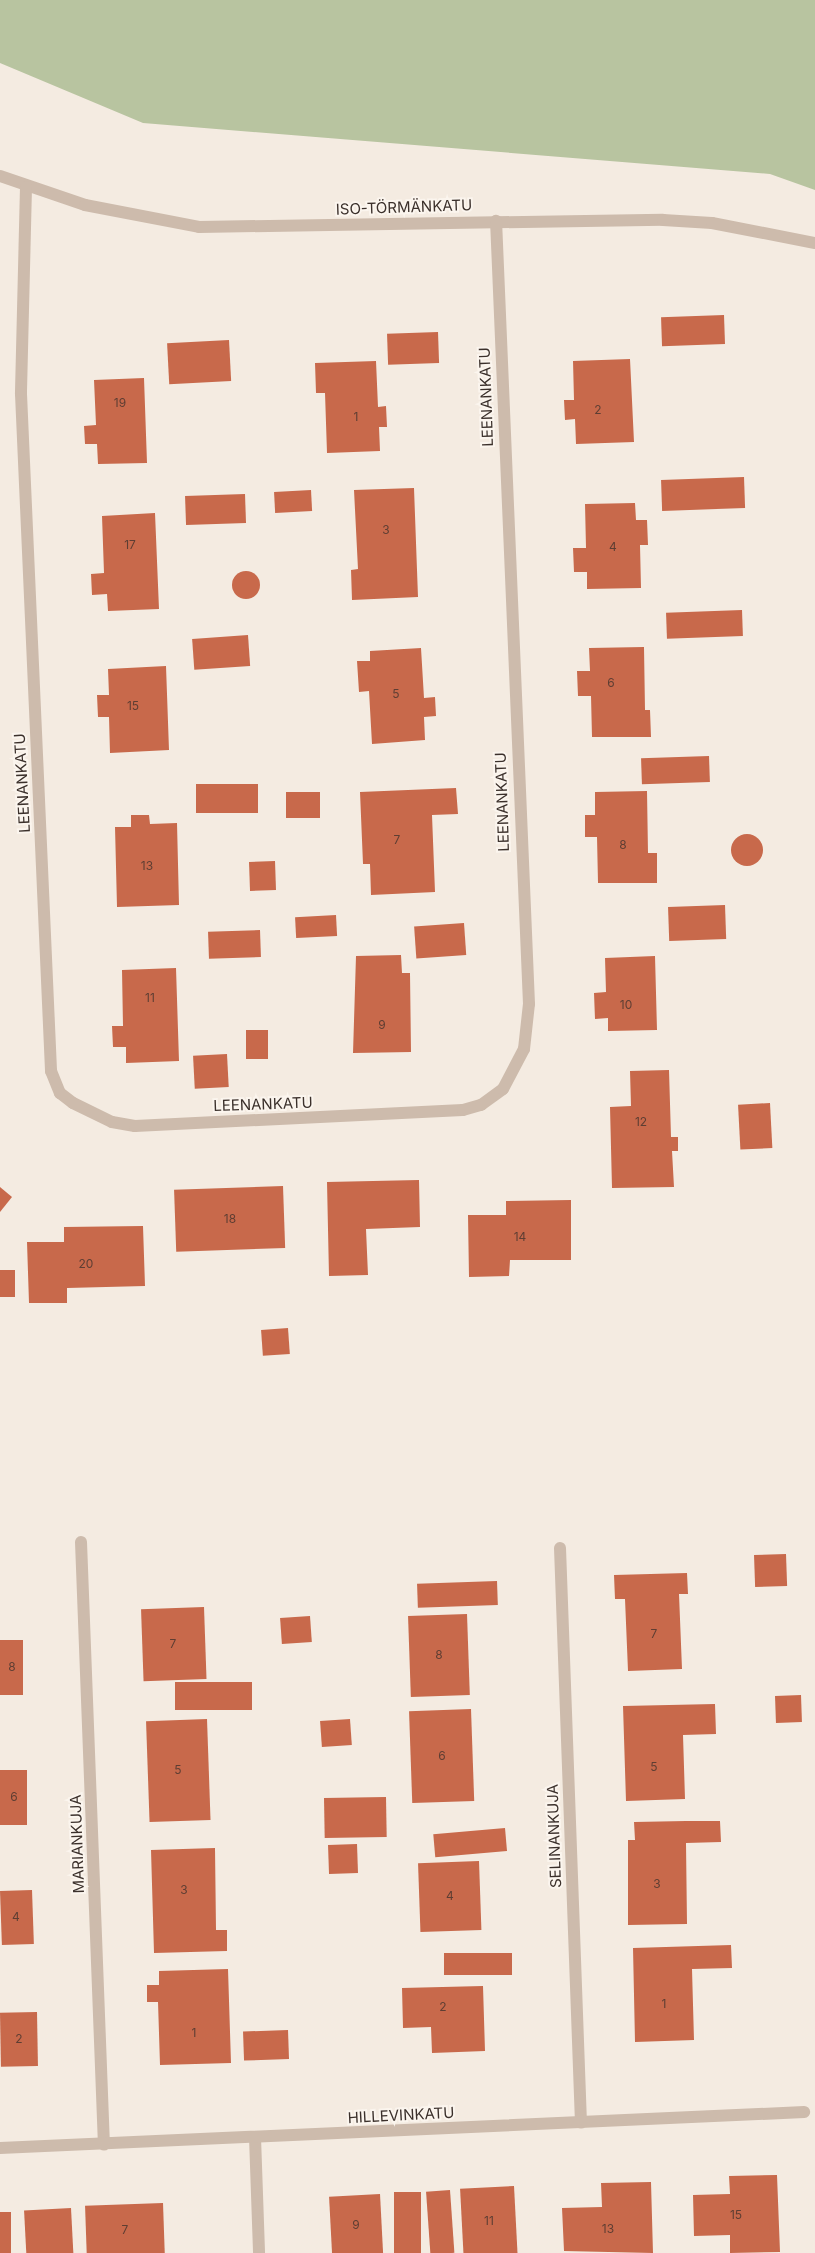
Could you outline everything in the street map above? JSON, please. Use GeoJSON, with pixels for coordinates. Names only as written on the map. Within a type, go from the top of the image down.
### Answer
{"type":"FeatureCollection","features":[{"type":"Feature","properties":{"kind":"street","name":"ISO-TÖRMÄNKATU"},"geometry":{"type":"LineString","coordinates":[[0,176],[26,187],[133,217],[199,227],[496,221],[712,223],[815,243]]}},
{"type":"Feature","properties":{"kind":"street","name":"LEENANKATU"},"geometry":{"type":"LineString","coordinates":[[26,187],[21,394],[52,1071],[60,1094],[73,1103],[112,1122],[135,1126],[463,1110],[481,1105],[504,1089],[524,1050],[529,1004],[496,221]]}},
{"type":"Feature","properties":{"kind":"street","name":"MARIANKUJA"},"geometry":{"type":"LineString","coordinates":[[81,1542],[104,2145]]}},
{"type":"Feature","properties":{"kind":"street","name":"SELINANKUJA"},"geometry":{"type":"LineString","coordinates":[[560,1548],[581,2123]]}},
{"type":"Feature","properties":{"kind":"street","name":"HILLEVINKATU"},"geometry":{"type":"LineString","coordinates":[[0,2148],[104,2145],[804,2112]]}},
{"type":"Feature","properties":{"kind":"street"},"geometry":{"type":"LineString","coordinates":[[255,2137],[259,2253]]}},
{"type":"Feature","properties":{"kind":"green space"},"geometry":{"type":"Polygon","coordinates":[[[0,0],[815,0],[815,190],[770,174],[143,123],[0,63],[0,0]]]}},
{"type":"Feature","properties":{"kind":"building"},"geometry":{"type":"Polygon","coordinates":[[[724,315],[725,344],[662,346],[661,317],[724,315]]]}},
{"type":"Feature","properties":{"kind":"building"},"geometry":{"type":"Polygon","coordinates":[[[438,332],[439,363],[388,365],[387,334],[438,332]]]}},
{"type":"Feature","properties":{"kind":"building"},"geometry":{"type":"Polygon","coordinates":[[[229,340],[231,381],[169,384],[167,343],[229,340]]]}},
{"type":"Feature","properties":{"kind":"building"},"geometry":{"type":"Polygon","coordinates":[[[630,359],[634,442],[576,444],[575,419],[565,420],[564,400],[574,400],[573,361],[630,359]]]}},
{"type":"Feature","properties":{"kind":"building"},"geometry":{"type":"Polygon","coordinates":[[[376,361],[378,407],[386,406],[387,427],[379,427],[380,451],[327,453],[325,393],[316,393],[315,363],[376,361]]]}},
{"type":"Feature","properties":{"kind":"building"},"geometry":{"type":"Polygon","coordinates":[[[144,378],[147,463],[98,464],[97,444],[85,444],[84,426],[96,425],[94,380],[144,378]]]}},
{"type":"Feature","properties":{"kind":"building"},"geometry":{"type":"Polygon","coordinates":[[[744,477],[745,508],[662,511],[661,480],[744,477]]]}},
{"type":"Feature","properties":{"kind":"building"},"geometry":{"type":"Polygon","coordinates":[[[414,488],[418,597],[352,600],[351,570],[358,569],[354,490],[414,488]]]}},
{"type":"Feature","properties":{"kind":"building"},"geometry":{"type":"Polygon","coordinates":[[[311,490],[312,511],[275,513],[274,492],[311,490]]]}},
{"type":"Feature","properties":{"kind":"building"},"geometry":{"type":"Polygon","coordinates":[[[245,494],[246,523],[186,525],[185,496],[245,494]]]}},
{"type":"Feature","properties":{"kind":"building"},"geometry":{"type":"Polygon","coordinates":[[[635,503],[636,520],[647,520],[648,545],[640,545],[641,588],[587,589],[587,572],[574,572],[573,548],[586,548],[585,504],[635,503]]]}},
{"type":"Feature","properties":{"kind":"building"},"geometry":{"type":"Polygon","coordinates":[[[155,513],[159,609],[108,611],[107,594],[92,595],[91,574],[104,573],[102,516],[155,513]]]}},
{"type":"Feature","properties":{"kind":"building"},"geometry":{"type":"Polygon","coordinates":[[[246,571],[256,575],[260,585],[256,595],[246,599],[236,595],[232,585],[236,575],[246,571]]]}},
{"type":"Feature","properties":{"kind":"building"},"geometry":{"type":"Polygon","coordinates":[[[742,610],[743,636],[667,639],[666,613],[742,610]]]}},
{"type":"Feature","properties":{"kind":"building"},"geometry":{"type":"Polygon","coordinates":[[[248,635],[250,666],[194,670],[192,639],[248,635]]]}},
{"type":"Feature","properties":{"kind":"building"},"geometry":{"type":"Polygon","coordinates":[[[644,647],[645,710],[650,710],[651,737],[592,737],[591,696],[578,696],[577,671],[590,671],[589,648],[644,647]]]}},
{"type":"Feature","properties":{"kind":"building"},"geometry":{"type":"Polygon","coordinates":[[[421,648],[424,698],[435,697],[436,716],[424,717],[425,740],[372,744],[369,691],[359,692],[357,661],[370,661],[370,651],[421,648]]]}},
{"type":"Feature","properties":{"kind":"building"},"geometry":{"type":"Polygon","coordinates":[[[166,666],[169,750],[110,753],[109,717],[98,717],[97,695],[109,695],[108,669],[166,666]]]}},
{"type":"Feature","properties":{"kind":"building"},"geometry":{"type":"Polygon","coordinates":[[[709,756],[710,782],[642,784],[641,758],[709,756]]]}},
{"type":"Feature","properties":{"kind":"building"},"geometry":{"type":"Polygon","coordinates":[[[196,784],[258,784],[258,813],[196,813],[196,784]]]}},
{"type":"Feature","properties":{"kind":"building"},"geometry":{"type":"Polygon","coordinates":[[[456,788],[458,814],[432,815],[435,892],[371,895],[370,864],[363,864],[360,792],[456,788]]]}},
{"type":"Feature","properties":{"kind":"building"},"geometry":{"type":"Polygon","coordinates":[[[647,791],[648,853],[657,853],[657,883],[598,883],[597,837],[585,837],[585,815],[595,815],[595,792],[647,791]]]}},
{"type":"Feature","properties":{"kind":"building"},"geometry":{"type":"Polygon","coordinates":[[[286,792],[320,792],[320,818],[286,818],[286,792]]]}},
{"type":"Feature","properties":{"kind":"building"},"geometry":{"type":"Polygon","coordinates":[[[131,815],[149,815],[150,824],[177,823],[179,905],[117,907],[115,827],[131,827],[131,815]]]}},
{"type":"Feature","properties":{"kind":"building"},"geometry":{"type":"Polygon","coordinates":[[[747,834],[758,839],[763,850],[758,861],[747,866],[736,861],[731,850],[736,839],[747,834]]]}},
{"type":"Feature","properties":{"kind":"building"},"geometry":{"type":"Polygon","coordinates":[[[275,861],[276,890],[250,891],[249,862],[275,861]]]}},
{"type":"Feature","properties":{"kind":"building"},"geometry":{"type":"Polygon","coordinates":[[[725,905],[726,939],[669,941],[668,907],[725,905]]]}},
{"type":"Feature","properties":{"kind":"building"},"geometry":{"type":"Polygon","coordinates":[[[336,915],[337,936],[296,938],[295,917],[336,915]]]}},
{"type":"Feature","properties":{"kind":"building"},"geometry":{"type":"Polygon","coordinates":[[[464,923],[466,955],[416,958],[414,926],[464,923]]]}},
{"type":"Feature","properties":{"kind":"building"},"geometry":{"type":"Polygon","coordinates":[[[260,930],[261,957],[209,959],[208,932],[260,930]]]}},
{"type":"Feature","properties":{"kind":"building"},"geometry":{"type":"Polygon","coordinates":[[[401,955],[402,973],[410,973],[411,1052],[353,1053],[356,956],[401,955]]]}},
{"type":"Feature","properties":{"kind":"building"},"geometry":{"type":"Polygon","coordinates":[[[655,956],[657,1030],[608,1031],[608,1018],[595,1019],[594,993],[606,992],[605,958],[655,956]]]}},
{"type":"Feature","properties":{"kind":"building"},"geometry":{"type":"Polygon","coordinates":[[[176,968],[179,1061],[126,1063],[126,1047],[113,1047],[112,1026],[123,1026],[122,970],[176,968]]]}},
{"type":"Feature","properties":{"kind":"building"},"geometry":{"type":"Polygon","coordinates":[[[246,1030],[268,1030],[268,1059],[246,1059],[246,1030]]]}},
{"type":"Feature","properties":{"kind":"building"},"geometry":{"type":"Polygon","coordinates":[[[227,1054],[229,1087],[195,1089],[193,1056],[227,1054]]]}},
{"type":"Feature","properties":{"kind":"building"},"geometry":{"type":"Polygon","coordinates":[[[669,1070],[671,1137],[678,1137],[678,1151],[672,1151],[674,1187],[612,1188],[610,1107],[631,1106],[630,1071],[669,1070]]]}},
{"type":"Feature","properties":{"kind":"building"},"geometry":{"type":"Polygon","coordinates":[[[770,1103],[772,1148],[740,1150],[738,1105],[770,1103]]]}},
{"type":"Feature","properties":{"kind":"building"},"geometry":{"type":"Polygon","coordinates":[[[419,1180],[420,1227],[366,1229],[368,1275],[329,1276],[327,1182],[419,1180]]]}},
{"type":"Feature","properties":{"kind":"building"},"geometry":{"type":"Polygon","coordinates":[[[283,1186],[285,1248],[176,1252],[174,1190],[283,1186]]]}},
{"type":"Feature","properties":{"kind":"building"},"geometry":{"type":"Polygon","coordinates":[[[0,1187],[12,1197],[0,1212],[0,1187]]]}},
{"type":"Feature","properties":{"kind":"building"},"geometry":{"type":"Polygon","coordinates":[[[571,1200],[571,1260],[510,1260],[509,1276],[469,1277],[468,1215],[506,1215],[506,1201],[571,1200]]]}},
{"type":"Feature","properties":{"kind":"building"},"geometry":{"type":"Polygon","coordinates":[[[143,1226],[145,1286],[67,1288],[67,1303],[29,1303],[27,1242],[64,1242],[64,1227],[143,1226]]]}},
{"type":"Feature","properties":{"kind":"building"},"geometry":{"type":"Polygon","coordinates":[[[0,1270],[15,1270],[15,1297],[0,1297],[0,1270]]]}},
{"type":"Feature","properties":{"kind":"building"},"geometry":{"type":"Polygon","coordinates":[[[288,1328],[290,1354],[263,1356],[261,1330],[288,1328]]]}},
{"type":"Feature","properties":{"kind":"building"},"geometry":{"type":"Polygon","coordinates":[[[786,1554],[787,1586],[755,1587],[754,1555],[786,1554]]]}},
{"type":"Feature","properties":{"kind":"building"},"geometry":{"type":"Polygon","coordinates":[[[687,1573],[688,1594],[679,1594],[682,1669],[628,1671],[625,1599],[615,1599],[614,1575],[687,1573]]]}},
{"type":"Feature","properties":{"kind":"building"},"geometry":{"type":"Polygon","coordinates":[[[497,1581],[498,1605],[418,1608],[417,1584],[497,1581]]]}},
{"type":"Feature","properties":{"kind":"building"},"geometry":{"type":"Polygon","coordinates":[[[204,1607],[207,1679],[144,1681],[141,1609],[204,1607]]]}},
{"type":"Feature","properties":{"kind":"building"},"geometry":{"type":"Polygon","coordinates":[[[467,1614],[470,1695],[411,1697],[408,1616],[467,1614]]]}},
{"type":"Feature","properties":{"kind":"building"},"geometry":{"type":"Polygon","coordinates":[[[310,1616],[312,1642],[282,1644],[280,1618],[310,1616]]]}},
{"type":"Feature","properties":{"kind":"building"},"geometry":{"type":"Polygon","coordinates":[[[0,1640],[23,1640],[23,1695],[0,1695],[0,1640]]]}},
{"type":"Feature","properties":{"kind":"building"},"geometry":{"type":"Polygon","coordinates":[[[175,1682],[252,1682],[252,1710],[175,1710],[175,1682]]]}},
{"type":"Feature","properties":{"kind":"building"},"geometry":{"type":"Polygon","coordinates":[[[801,1695],[802,1722],[776,1723],[775,1696],[801,1695]]]}},
{"type":"Feature","properties":{"kind":"building"},"geometry":{"type":"Polygon","coordinates":[[[715,1704],[716,1734],[683,1735],[685,1799],[626,1801],[623,1706],[715,1704]]]}},
{"type":"Feature","properties":{"kind":"building"},"geometry":{"type":"Polygon","coordinates":[[[471,1709],[474,1801],[412,1803],[409,1711],[471,1709]]]}},
{"type":"Feature","properties":{"kind":"building"},"geometry":{"type":"Polygon","coordinates":[[[207,1719],[211,1820],[150,1822],[146,1721],[207,1719]]]}},
{"type":"Feature","properties":{"kind":"building"},"geometry":{"type":"Polygon","coordinates":[[[350,1719],[352,1745],[322,1747],[320,1721],[350,1719]]]}},
{"type":"Feature","properties":{"kind":"building"},"geometry":{"type":"Polygon","coordinates":[[[0,1770],[27,1770],[27,1825],[0,1825],[0,1770]]]}},
{"type":"Feature","properties":{"kind":"building"},"geometry":{"type":"Polygon","coordinates":[[[386,1797],[387,1837],[325,1838],[324,1798],[386,1797]]]}},
{"type":"Feature","properties":{"kind":"building"},"geometry":{"type":"Polygon","coordinates":[[[720,1821],[721,1842],[686,1843],[687,1924],[628,1925],[628,1840],[635,1840],[634,1822],[720,1821]]]}},
{"type":"Feature","properties":{"kind":"building"},"geometry":{"type":"Polygon","coordinates":[[[505,1828],[507,1851],[435,1857],[433,1834],[505,1828]]]}},
{"type":"Feature","properties":{"kind":"building"},"geometry":{"type":"Polygon","coordinates":[[[357,1844],[358,1873],[329,1874],[328,1845],[357,1844]]]}},
{"type":"Feature","properties":{"kind":"building"},"geometry":{"type":"Polygon","coordinates":[[[215,1848],[216,1930],[227,1930],[227,1951],[154,1953],[151,1850],[215,1848]]]}},
{"type":"Feature","properties":{"kind":"building"},"geometry":{"type":"Polygon","coordinates":[[[479,1861],[481,1930],[420,1932],[418,1863],[479,1861]]]}},
{"type":"Feature","properties":{"kind":"building"},"geometry":{"type":"Polygon","coordinates":[[[32,1890],[34,1944],[2,1945],[0,1891],[32,1890]]]}},
{"type":"Feature","properties":{"kind":"building"},"geometry":{"type":"Polygon","coordinates":[[[731,1945],[732,1968],[692,1969],[694,2040],[635,2042],[633,1948],[731,1945]]]}},
{"type":"Feature","properties":{"kind":"building"},"geometry":{"type":"Polygon","coordinates":[[[444,1953],[512,1953],[512,1975],[444,1975],[444,1953]]]}},
{"type":"Feature","properties":{"kind":"building"},"geometry":{"type":"Polygon","coordinates":[[[228,1969],[231,2063],[160,2065],[158,2002],[147,2002],[147,1985],[159,1985],[159,1971],[228,1969]]]}},
{"type":"Feature","properties":{"kind":"building"},"geometry":{"type":"Polygon","coordinates":[[[483,1986],[485,2051],[432,2053],[431,2027],[403,2028],[402,1988],[483,1986]]]}},
{"type":"Feature","properties":{"kind":"building"},"geometry":{"type":"Polygon","coordinates":[[[37,2012],[38,2066],[1,2067],[0,2013],[37,2012]]]}},
{"type":"Feature","properties":{"kind":"building"},"geometry":{"type":"Polygon","coordinates":[[[288,2030],[289,2059],[244,2061],[243,2032],[288,2030]]]}},
{"type":"Feature","properties":{"kind":"building"},"geometry":{"type":"Polygon","coordinates":[[[777,2175],[780,2252],[730,2253],[730,2235],[694,2236],[693,2195],[730,2194],[729,2176],[777,2175]]]}},
{"type":"Feature","properties":{"kind":"building"},"geometry":{"type":"Polygon","coordinates":[[[651,2182],[653,2253],[564,2251],[562,2208],[602,2207],[601,2183],[651,2182]]]}},
{"type":"Feature","properties":{"kind":"building"},"geometry":{"type":"Polygon","coordinates":[[[514,2186],[518,2253],[463,2253],[460,2189],[514,2186]]]}},
{"type":"Feature","properties":{"kind":"building"},"geometry":{"type":"Polygon","coordinates":[[[450,2190],[454,2253],[430,2253],[426,2192],[450,2190]]]}},
{"type":"Feature","properties":{"kind":"building"},"geometry":{"type":"Polygon","coordinates":[[[394,2192],[421,2192],[421,2253],[394,2253],[394,2192]]]}},
{"type":"Feature","properties":{"kind":"building"},"geometry":{"type":"Polygon","coordinates":[[[380,2194],[383,2253],[332,2253],[329,2197],[380,2194]]]}},
{"type":"Feature","properties":{"kind":"building"},"geometry":{"type":"Polygon","coordinates":[[[163,2203],[165,2253],[87,2253],[85,2206],[163,2203]]]}},
{"type":"Feature","properties":{"kind":"building"},"geometry":{"type":"Polygon","coordinates":[[[71,2208],[73,2253],[26,2253],[24,2210],[71,2208]]]}},
{"type":"Feature","properties":{"kind":"building"},"geometry":{"type":"Polygon","coordinates":[[[0,2212],[11,2212],[11,2253],[0,2253],[0,2212]]]}}]}
